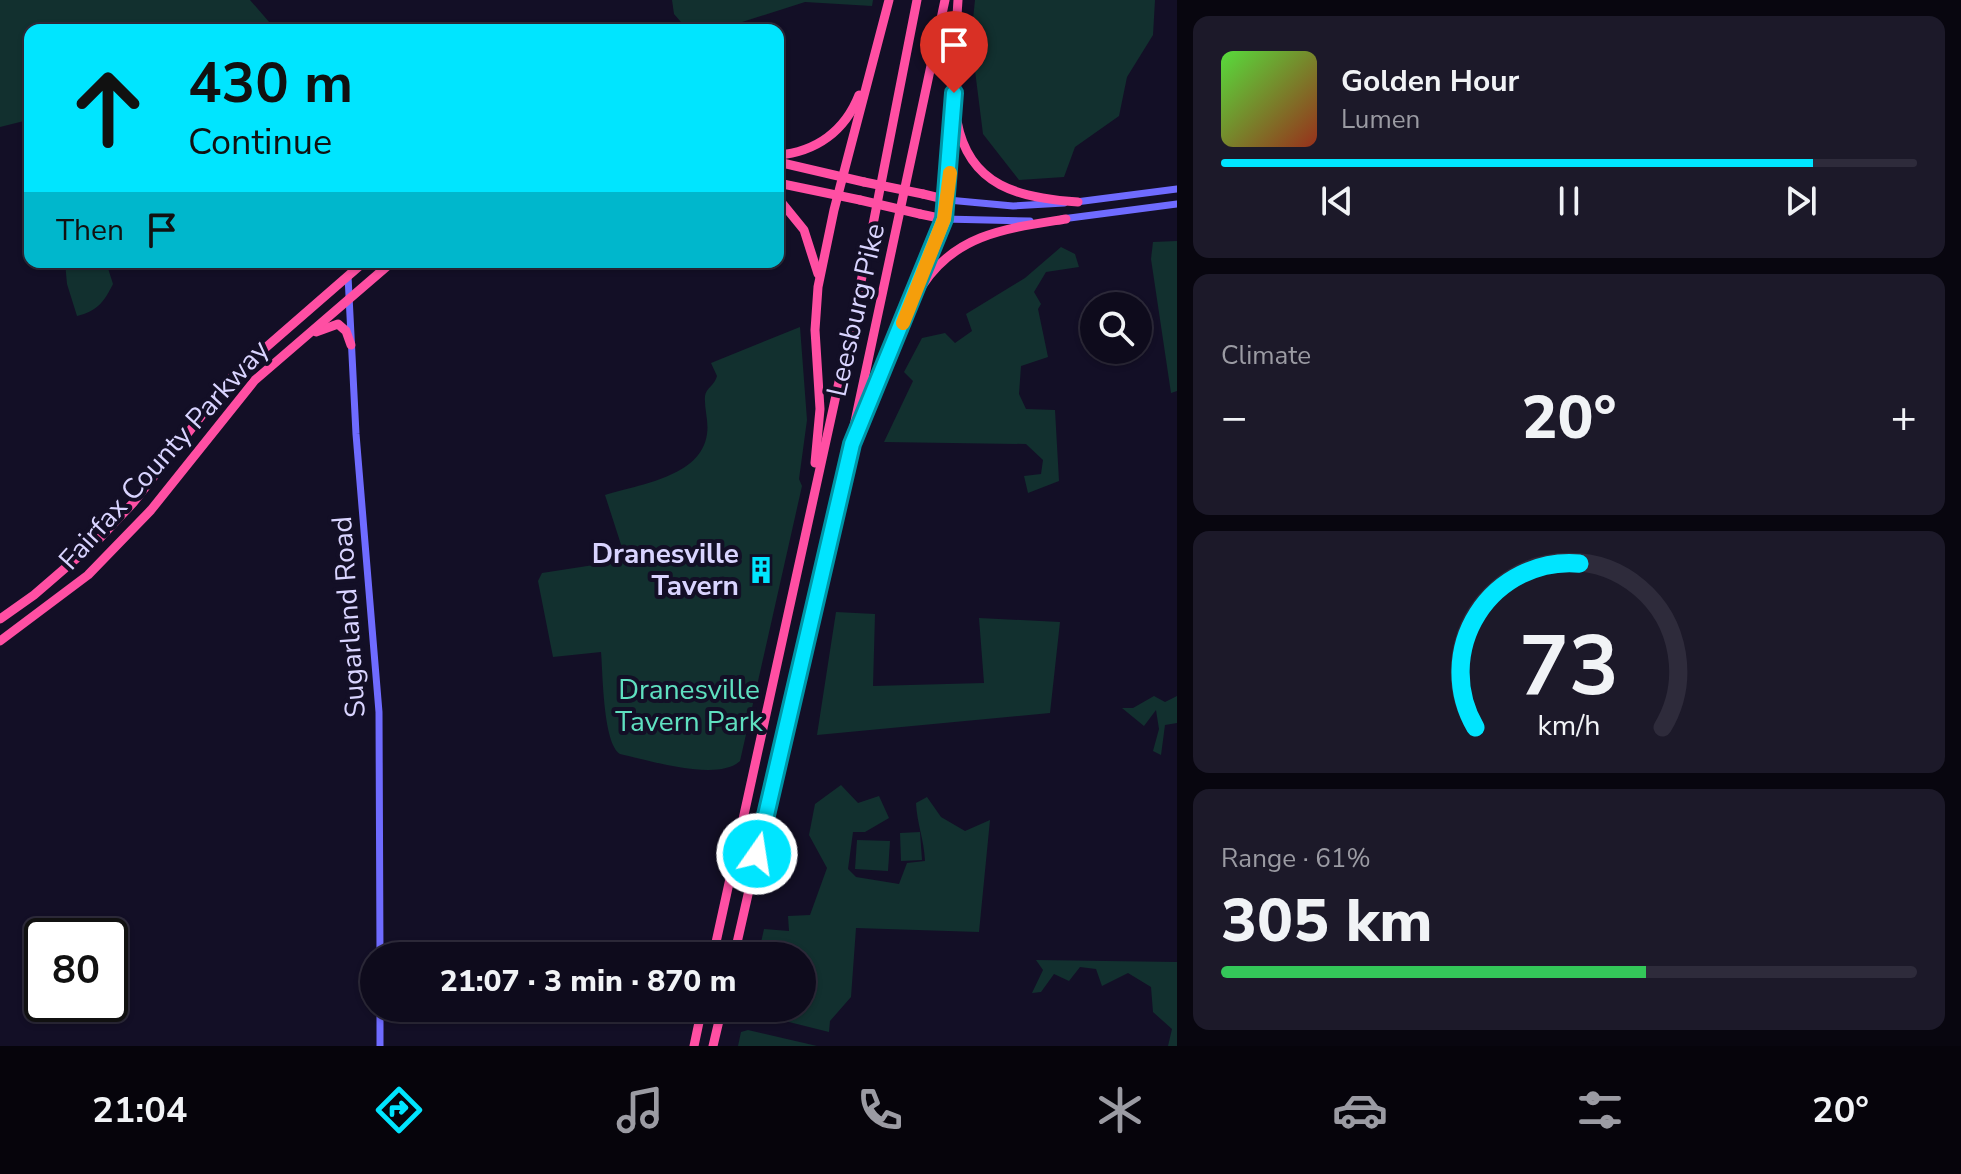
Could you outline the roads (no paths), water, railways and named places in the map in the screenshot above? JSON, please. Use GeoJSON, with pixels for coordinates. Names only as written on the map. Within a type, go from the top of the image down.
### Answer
{"type":"FeatureCollection","features":[{"type":"Feature","properties":{"kind":"highway"},"geometry":{"type":"LineString","coordinates":[[810,512],[819,421],[815,330],[818,287],[838,195],[889,0]]}},
{"type":"Feature","properties":{"kind":"highway","name":"Leesburg Pike"},"geometry":{"type":"LineString","coordinates":[[716,942],[886,168],[917,0]]}},
{"type":"Feature","properties":{"kind":"highway","name":"Leesburg Pike"},"geometry":{"type":"LineString","coordinates":[[737,942],[844,473],[945,0]]}},
{"type":"Feature","properties":{"kind":"highway"},"geometry":{"type":"LineString","coordinates":[[844,473],[865,407],[914,299],[944,219],[948,200],[958,0]]}},
{"type":"Feature","properties":{"kind":"highway"},"geometry":{"type":"LineString","coordinates":[[784,153],[816,145],[839,128],[855,103],[877,42]]}},
{"type":"Feature","properties":{"kind":"highway"},"geometry":{"type":"LineString","coordinates":[[954,93],[962,139],[984,173],[1006,189],[1028,197],[1078,202]]}},
{"type":"Feature","properties":{"kind":"highway"},"geometry":{"type":"LineString","coordinates":[[784,163],[948,200]]}},
{"type":"Feature","properties":{"kind":"highway"},"geometry":{"type":"LineString","coordinates":[[784,184],[944,219]]}},
{"type":"Feature","properties":{"kind":"highway"},"geometry":{"type":"LineString","coordinates":[[784,205],[798,220],[810,241],[818,287]]}},
{"type":"Feature","properties":{"kind":"highway"},"geometry":{"type":"LineString","coordinates":[[914,299],[940,263],[974,239],[998,230],[1066,219]]}},
{"type":"Feature","properties":{"kind":"highway","name":"Fairfax County Parkway"},"geometry":{"type":"LineString","coordinates":[[0,619],[34,595],[100,538],[133,503],[232,377],[357,268]]}},
{"type":"Feature","properties":{"kind":"highway","name":"Fairfax County Parkway"},"geometry":{"type":"LineString","coordinates":[[0,641],[88,575],[127,537],[239,398],[293,346],[385,268]]}},
{"type":"Feature","properties":{"kind":"highway"},"geometry":{"type":"LineString","coordinates":[[293,346],[333,324],[346,331],[351,345]]}},
{"type":"Feature","properties":{"kind":"highway"},"geometry":{"type":"LineString","coordinates":[[694,1046],[699,1022]]}},
{"type":"Feature","properties":{"kind":"highway"},"geometry":{"type":"LineString","coordinates":[[713,1046],[719,1022]]}},
{"type":"Feature","properties":{"kind":"street"},"geometry":{"type":"LineString","coordinates":[[948,200],[1013,206],[1078,202],[1177,189]]}},
{"type":"Feature","properties":{"kind":"street"},"geometry":{"type":"LineString","coordinates":[[944,219],[994,223],[1066,219],[1177,204]]}},
{"type":"Feature","properties":{"kind":"street","name":"Sugarland Road"},"geometry":{"type":"LineString","coordinates":[[348,276],[379,712],[380,942]]}},
{"type":"Feature","properties":{"kind":"street"},"geometry":{"type":"LineString","coordinates":[[380,1022],[380,1046]]}},
{"type":"Feature","properties":{"kind":"place","name":"Dranesville Tavern"},"geometry":{"type":"Point","coordinates":[761,570]}},
{"type":"Feature","properties":{"kind":"park label","name":"Dranesville Tavern Park"},"geometry":{"type":"Point","coordinates":[689,706]}}]}
